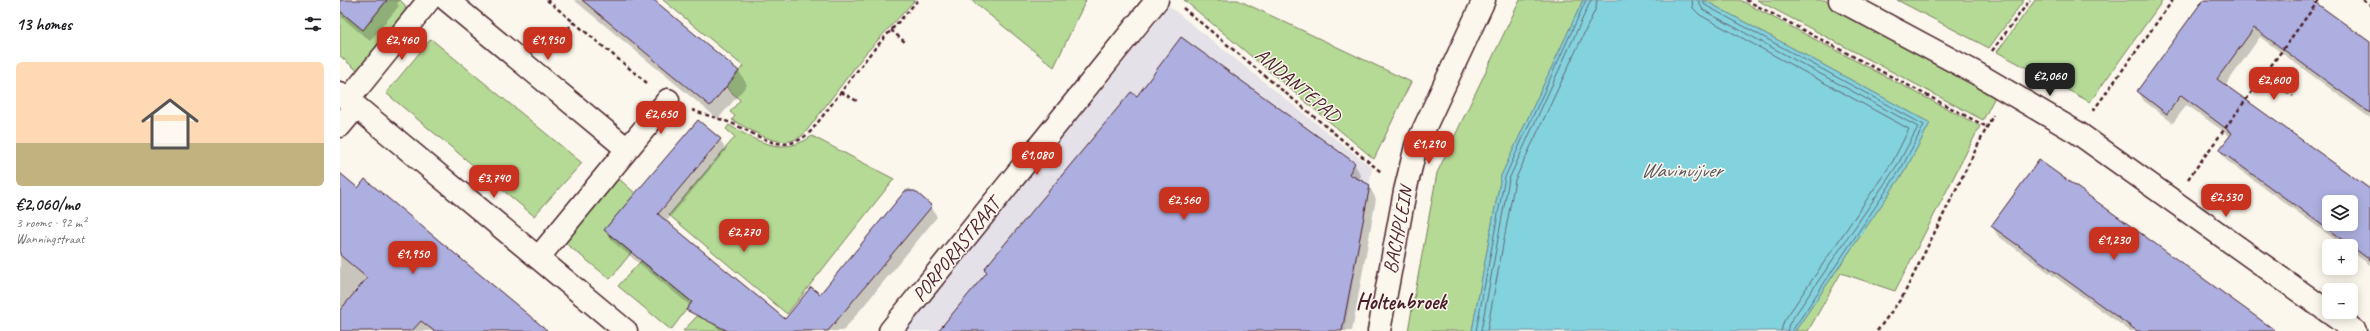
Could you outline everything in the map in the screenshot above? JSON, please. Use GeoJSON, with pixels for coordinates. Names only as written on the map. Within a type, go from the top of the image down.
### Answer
{"type":"FeatureCollection","features":[{"type":"Feature","properties":{"kind":"street"},"geometry":{"type":"LineString","coordinates":[[340,126],[348,100],[429,0]]}},
{"type":"Feature","properties":{"kind":"street"},"geometry":{"type":"LineString","coordinates":[[447,0],[627,149]]}},
{"type":"Feature","properties":{"kind":"street","name":"PORPORASTRAAT"},"geometry":{"type":"LineString","coordinates":[[890,331],[1157,0]]}},
{"type":"Feature","properties":{"kind":"street","name":"BACHPLEIN"},"geometry":{"type":"LineString","coordinates":[[1379,331],[1405,191],[1416,146],[1484,0]]}},
{"type":"Feature","properties":{"kind":"street"},"geometry":{"type":"LineString","coordinates":[[1840,0],[1976,73],[2078,133],[2355,331]]}},
{"type":"Feature","properties":{"kind":"street"},"geometry":{"type":"LineString","coordinates":[[348,100],[626,331]]}},
{"type":"Feature","properties":{"kind":"street"},"geometry":{"type":"LineString","coordinates":[[538,258],[668,100]]}},
{"type":"Feature","properties":{"kind":"path"},"geometry":{"type":"LineString","coordinates":[[547,0],[668,100],[730,122],[771,142],[788,145],[806,136],[891,30],[918,0]]}},
{"type":"Feature","properties":{"kind":"path"},"geometry":{"type":"LineString","coordinates":[[1746,0],[1987,127]]}},
{"type":"Feature","properties":{"kind":"path"},"geometry":{"type":"LineString","coordinates":[[1976,73],[2030,0]]}},
{"type":"Feature","properties":{"kind":"path"},"geometry":{"type":"LineString","coordinates":[[2078,133],[2173,0]]}},
{"type":"Feature","properties":{"kind":"path"},"geometry":{"type":"LineString","coordinates":[[2173,200],[2319,0]]}},
{"type":"Feature","properties":{"kind":"path"},"geometry":{"type":"LineString","coordinates":[[2363,0],[2370,5]]}},
{"type":"Feature","properties":{"kind":"path","name":"ANDANTEPAD"},"geometry":{"type":"LineString","coordinates":[[1181,6],[1405,191]]}},
{"type":"Feature","properties":{"kind":"path"},"geometry":{"type":"LineString","coordinates":[[532,70],[574,22]]}},
{"type":"Feature","properties":{"kind":"path"},"geometry":{"type":"LineString","coordinates":[[891,30],[906,43]]}},
{"type":"Feature","properties":{"kind":"path"},"geometry":{"type":"LineString","coordinates":[[2264,74],[2293,96]]}},
{"type":"Feature","properties":{"kind":"path"},"geometry":{"type":"LineString","coordinates":[[1877,331],[1903,296],[2005,90]]}},
{"type":"Feature","properties":{"kind":"path"},"geometry":{"type":"LineString","coordinates":[[841,92],[859,102]]}},
{"type":"Feature","properties":{"kind":"shaded area"},"geometry":{"type":"Polygon","coordinates":[[[1169,6],[1372,168],[1345,331],[904,331],[1169,6]]]}},
{"type":"Feature","properties":{"kind":"green space"},"geometry":{"type":"Polygon","coordinates":[[[387,0],[400,0],[405,5],[406,13],[358,71],[340,56],[340,11],[367,25],[387,0]]]}},
{"type":"Feature","properties":{"kind":"green space"},"geometry":{"type":"Polygon","coordinates":[[[663,0],[915,0],[865,54],[805,133],[797,139],[778,141],[759,134],[732,120],[735,116],[730,112],[740,100],[726,87],[743,66],[663,0]]]}},
{"type":"Feature","properties":{"kind":"green space"},"geometry":{"type":"Polygon","coordinates":[[[971,0],[1086,0],[1054,67],[971,0]]]}},
{"type":"Feature","properties":{"kind":"green space"},"geometry":{"type":"Polygon","coordinates":[[[1184,0],[1238,0],[1411,82],[1374,159],[1184,0]]]}},
{"type":"Feature","properties":{"kind":"green space"},"geometry":{"type":"Polygon","coordinates":[[[1520,0],[1583,0],[1501,176],[1472,331],[1408,331],[1437,173],[1520,0]]]}},
{"type":"Feature","properties":{"kind":"green space"},"geometry":{"type":"Polygon","coordinates":[[[1704,0],[1740,0],[1980,126],[1895,291],[1841,273],[1808,331],[1795,331],[1906,169],[1930,123],[1704,0]]]}},
{"type":"Feature","properties":{"kind":"green space"},"geometry":{"type":"Polygon","coordinates":[[[1757,0],[1825,0],[1998,91],[1983,120],[1757,0]]]}},
{"type":"Feature","properties":{"kind":"green space"},"geometry":{"type":"Polygon","coordinates":[[[1897,0],[2024,0],[1989,48],[1897,0]]]}},
{"type":"Feature","properties":{"kind":"green space"},"geometry":{"type":"Polygon","coordinates":[[[2035,0],[2163,0],[2090,102],[1997,52],[2035,0]]]}},
{"type":"Feature","properties":{"kind":"green space"},"geometry":{"type":"Polygon","coordinates":[[[431,39],[582,163],[534,216],[386,93],[431,39]]]}},
{"type":"Feature","properties":{"kind":"green space"},"geometry":{"type":"Polygon","coordinates":[[[729,125],[759,141],[780,146],[801,142],[812,136],[894,179],[787,314],[669,215],[735,137],[726,129],[729,125]]]}},
{"type":"Feature","properties":{"kind":"green space"},"geometry":{"type":"Polygon","coordinates":[[[617,177],[636,194],[605,230],[631,253],[610,279],[564,242],[617,177]]]}},
{"type":"Feature","properties":{"kind":"green space"},"geometry":{"type":"Polygon","coordinates":[[[641,261],[692,302],[671,330],[618,286],[641,261]]]}},
{"type":"Feature","properties":{"kind":"green space"},"geometry":{"type":"Polygon","coordinates":[[[702,311],[726,331],[683,331],[702,311]]]}},
{"type":"Feature","properties":{"kind":"water","name":"Wavinvijver"},"geometry":{"type":"Polygon","coordinates":[[[1583,0],[1704,0],[1930,123],[1906,169],[1795,331],[1472,331],[1501,176],[1583,0]]]}},
{"type":"Feature","properties":{"kind":"building"},"geometry":{"type":"Polygon","coordinates":[[[340,0],[387,0],[363,30],[340,11],[340,0]]]}},
{"type":"Feature","properties":{"kind":"building"},"geometry":{"type":"Polygon","coordinates":[[[582,0],[654,0],[739,71],[710,106],[582,0]]]}},
{"type":"Feature","properties":{"kind":"building"},"geometry":{"type":"Polygon","coordinates":[[[2203,0],[2312,0],[2370,42],[2370,113],[2254,28],[2217,79],[2370,189],[2370,260],[2358,251],[2358,239],[2341,239],[2330,231],[2358,231],[2358,195],[2322,195],[2322,225],[2219,150],[2232,133],[2181,95],[2167,114],[2137,91],[2203,0]]]}},
{"type":"Feature","properties":{"kind":"building"},"geometry":{"type":"Polygon","coordinates":[[[1181,37],[1355,163],[1349,174],[1370,185],[1342,331],[938,331],[987,272],[984,269],[1131,92],[1137,96],[1181,37]]]}},
{"type":"Feature","properties":{"kind":"building"},"geometry":{"type":"Polygon","coordinates":[[[698,120],[721,139],[658,214],[785,319],[811,287],[820,294],[905,191],[915,191],[932,206],[828,331],[728,331],[686,310],[692,302],[604,230],[698,120]]]}},
{"type":"Feature","properties":{"kind":"building"},"geometry":{"type":"Polygon","coordinates":[[[2039,160],[2276,331],[2137,331],[1991,226],[2039,160]]]}},
{"type":"Feature","properties":{"kind":"building"},"geometry":{"type":"Polygon","coordinates":[[[340,173],[358,188],[365,179],[548,331],[434,331],[421,321],[412,331],[340,331],[340,310],[367,278],[340,255],[340,173]]]}},
{"type":"Feature","properties":{"kind":"district","name":"Holtenbroek"},"geometry":{"type":"Point","coordinates":[1401,302]}}]}
